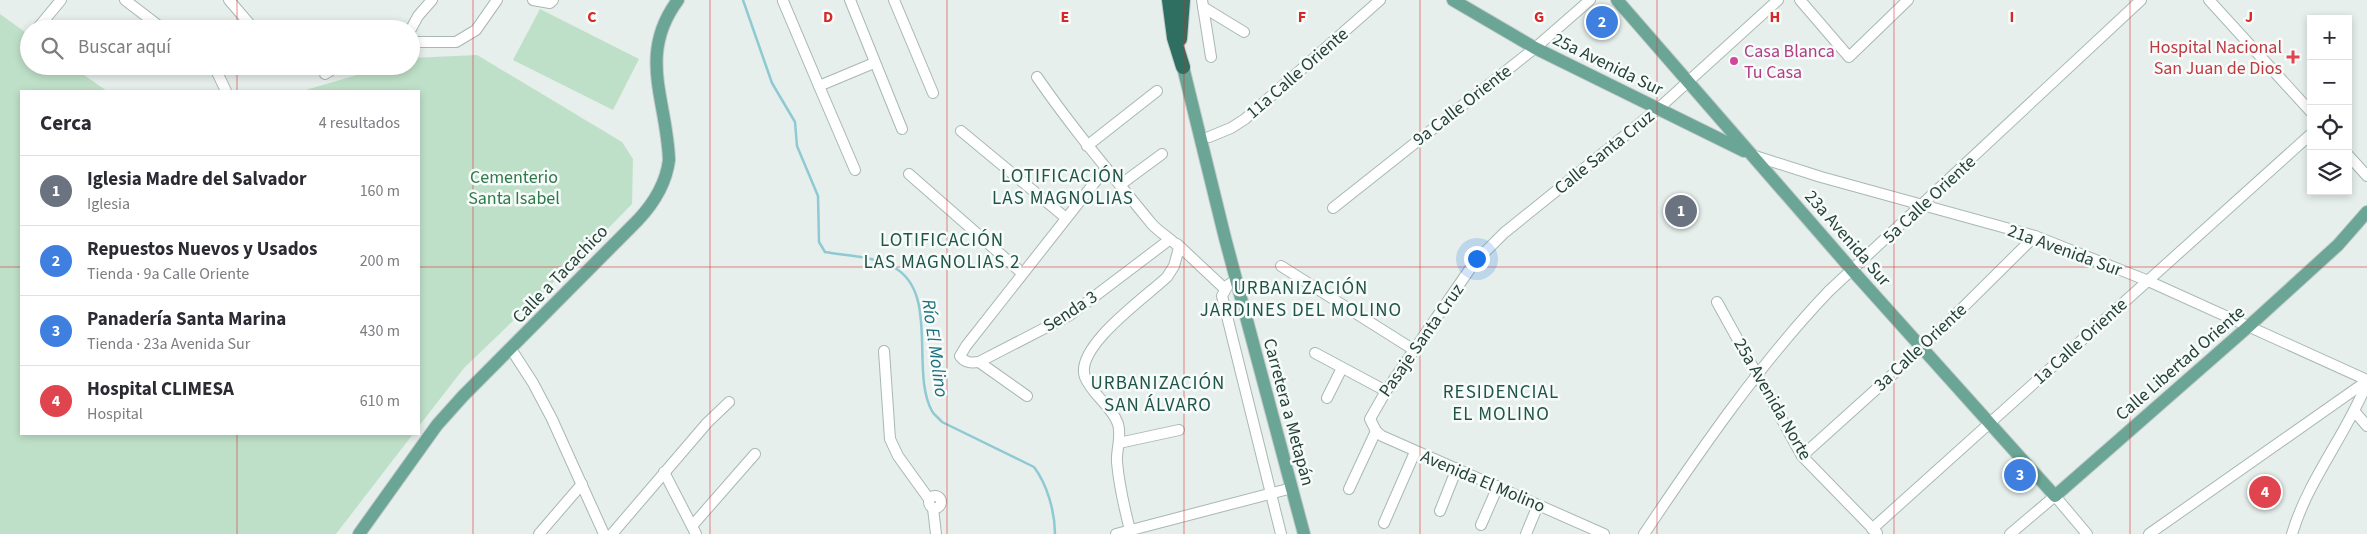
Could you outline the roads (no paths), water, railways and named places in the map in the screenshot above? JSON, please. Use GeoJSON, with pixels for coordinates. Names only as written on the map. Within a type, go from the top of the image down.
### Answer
{"type":"FeatureCollection","features":[{"type":"Feature","properties":{"kind":"highway"},"geometry":{"type":"LineString","coordinates":[[1164,0],[1170,30],[1177,39]]}},
{"type":"Feature","properties":{"kind":"highway"},"geometry":{"type":"LineString","coordinates":[[1169,0],[1183,67]]}},
{"type":"Feature","properties":{"kind":"highway"},"geometry":{"type":"LineString","coordinates":[[1177,0],[1177,39]]}},
{"type":"Feature","properties":{"kind":"highway"},"geometry":{"type":"LineString","coordinates":[[1177,39],[1183,0]]}},
{"type":"Feature","properties":{"kind":"main road","name":"Calle a Tacachico"},"geometry":{"type":"LineString","coordinates":[[359,534],[437,425],[463,396],[646,212],[664,182],[668,171],[668,152],[656,55],[662,25],[678,0]]}},
{"type":"Feature","properties":{"kind":"main road","name":"25a Avenida Sur"},"geometry":{"type":"LineString","coordinates":[[1453,0],[1535,48],[1751,155]]}},
{"type":"Feature","properties":{"kind":"main road","name":"23a Avenida Sur"},"geometry":{"type":"LineString","coordinates":[[1616,0],[1688,80],[1852,270],[2055,496]]}},
{"type":"Feature","properties":{"kind":"main road","name":"Carretera a Metapán"},"geometry":{"type":"LineString","coordinates":[[1183,67],[1194,116],[1205,139],[1236,280],[1304,534]]}},
{"type":"Feature","properties":{"kind":"main road","name":"Calle Libertad Oriente"},"geometry":{"type":"LineString","coordinates":[[2055,496],[2249,326],[2338,245],[2367,212]]}},
{"type":"Feature","properties":{"kind":"street"},"geometry":{"type":"LineString","coordinates":[[44,20],[61,0]]}},
{"type":"Feature","properties":{"kind":"street"},"geometry":{"type":"LineString","coordinates":[[125,0],[151,20]]}},
{"type":"Feature","properties":{"kind":"street"},"geometry":{"type":"LineString","coordinates":[[229,0],[246,20]]}},
{"type":"Feature","properties":{"kind":"street"},"geometry":{"type":"LineString","coordinates":[[416,20],[432,0]]}},
{"type":"Feature","properties":{"kind":"street"},"geometry":{"type":"LineString","coordinates":[[420,42],[456,42],[476,30],[497,0]]}},
{"type":"Feature","properties":{"kind":"street"},"geometry":{"type":"LineString","coordinates":[[533,0],[550,3],[553,0]]}},
{"type":"Feature","properties":{"kind":"street"},"geometry":{"type":"LineString","coordinates":[[850,0],[902,129]]}},
{"type":"Feature","properties":{"kind":"street"},"geometry":{"type":"LineString","coordinates":[[894,0],[933,93]]}},
{"type":"Feature","properties":{"kind":"street","name":"11a Calle Oriente"},"geometry":{"type":"LineString","coordinates":[[1205,139],[1231,128],[1245,119],[1380,0]]}},
{"type":"Feature","properties":{"kind":"street","name":"9a Calle Oriente"},"geometry":{"type":"LineString","coordinates":[[1332,208],[1535,48],[1590,0]]}},
{"type":"Feature","properties":{"kind":"street","name":"Calle Santa Cruz"},"geometry":{"type":"LineString","coordinates":[[1474,263],[1504,233],[1659,108],[1778,0]]}},
{"type":"Feature","properties":{"kind":"street"},"geometry":{"type":"LineString","coordinates":[[1800,0],[1849,57],[1908,0]]}},
{"type":"Feature","properties":{"kind":"street","name":"5a Calle Oriente"},"geometry":{"type":"LineString","coordinates":[[1644,534],[1758,374],[1805,315],[2141,0]]}},
{"type":"Feature","properties":{"kind":"street"},"geometry":{"type":"LineString","coordinates":[[2209,0],[2307,108]]}},
{"type":"Feature","properties":{"kind":"street"},"geometry":{"type":"LineString","coordinates":[[783,1],[854,170]]}},
{"type":"Feature","properties":{"kind":"street"},"geometry":{"type":"LineString","coordinates":[[1203,4],[1244,32]]}},
{"type":"Feature","properties":{"kind":"street"},"geometry":{"type":"LineString","coordinates":[[1203,4],[1211,57]]}},
{"type":"Feature","properties":{"kind":"street"},"geometry":{"type":"LineString","coordinates":[[819,86],[874,63]]}},
{"type":"Feature","properties":{"kind":"street"},"geometry":{"type":"LineString","coordinates":[[218,75],[226,90]]}},
{"type":"Feature","properties":{"kind":"street"},"geometry":{"type":"LineString","coordinates":[[1037,77],[1087,146],[1158,231],[1225,289]]}},
{"type":"Feature","properties":{"kind":"street"},"geometry":{"type":"LineString","coordinates":[[1087,146],[1157,91]]}},
{"type":"Feature","properties":{"kind":"street"},"geometry":{"type":"LineString","coordinates":[[961,131],[1066,218]]}},
{"type":"Feature","properties":{"kind":"street","name":"1a Calle Oriente"},"geometry":{"type":"LineString","coordinates":[[1875,532],[1989,423],[2146,280],[2307,138]]}},
{"type":"Feature","properties":{"kind":"street"},"geometry":{"type":"LineString","coordinates":[[1120,185],[1162,154]]}},
{"type":"Feature","properties":{"kind":"street","name":"21a Avenida Sur"},"geometry":{"type":"LineString","coordinates":[[1751,155],[1922,206],[2034,236],[2146,280],[2367,382]]}},
{"type":"Feature","properties":{"kind":"street"},"geometry":{"type":"LineString","coordinates":[[2352,159],[2367,176]]}},
{"type":"Feature","properties":{"kind":"street"},"geometry":{"type":"LineString","coordinates":[[1027,396],[979,362],[967,362],[962,359],[960,356],[962,350],[1106,168]]}},
{"type":"Feature","properties":{"kind":"street"},"geometry":{"type":"LineString","coordinates":[[909,174],[1022,273]]}},
{"type":"Feature","properties":{"kind":"street","name":"3a Calle Oriente"},"geometry":{"type":"LineString","coordinates":[[1802,456],[1922,348],[2034,236]]}},
{"type":"Feature","properties":{"kind":"street"},"geometry":{"type":"LineString","coordinates":[[1131,532],[1118,469],[1120,430],[1117,420],[1086,379],[1084,371],[1086,358],[1099,339],[1167,278],[1174,266],[1175,244]]}},
{"type":"Feature","properties":{"kind":"street","name":"Senda 3"},"geometry":{"type":"LineString","coordinates":[[979,362],[1070,314],[1175,244]]}},
{"type":"Feature","properties":{"kind":"street","name":"Pasaje Santa Cruz"},"geometry":{"type":"LineString","coordinates":[[1376,431],[1370,419],[1386,391],[1474,263]]}},
{"type":"Feature","properties":{"kind":"street"},"geometry":{"type":"LineString","coordinates":[[1281,266],[1414,350]]}},
{"type":"Feature","properties":{"kind":"street"},"geometry":{"type":"LineString","coordinates":[[1236,280],[1225,289],[1222,296],[1281,534]]}},
{"type":"Feature","properties":{"kind":"street","name":"25a Avenida Norte"},"geometry":{"type":"LineString","coordinates":[[1717,302],[1802,456],[1875,532]]}},
{"type":"Feature","properties":{"kind":"street"},"geometry":{"type":"LineString","coordinates":[[511,349],[533,383],[604,534]]}},
{"type":"Feature","properties":{"kind":"street"},"geometry":{"type":"LineString","coordinates":[[884,351],[890,439],[898,456],[931,504],[936,534]]}},
{"type":"Feature","properties":{"kind":"street"},"geometry":{"type":"LineString","coordinates":[[1315,353],[1386,391]]}},
{"type":"Feature","properties":{"kind":"street"},"geometry":{"type":"LineString","coordinates":[[1328,398],[1342,368]]}},
{"type":"Feature","properties":{"kind":"street"},"geometry":{"type":"LineString","coordinates":[[2292,534],[2309,495],[2355,412],[2367,382]]}},
{"type":"Feature","properties":{"kind":"street"},"geometry":{"type":"LineString","coordinates":[[2149,534],[2367,382]]}},
{"type":"Feature","properties":{"kind":"street"},"geometry":{"type":"LineString","coordinates":[[612,534],[707,423],[729,402]]}},
{"type":"Feature","properties":{"kind":"street"},"geometry":{"type":"LineString","coordinates":[[2355,412],[2367,426]]}},
{"type":"Feature","properties":{"kind":"street"},"geometry":{"type":"LineString","coordinates":[[1119,443],[1179,430]]}},
{"type":"Feature","properties":{"kind":"street"},"geometry":{"type":"LineString","coordinates":[[1349,489],[1376,431]]}},
{"type":"Feature","properties":{"kind":"street","name":"Avenida El Molino"},"geometry":{"type":"LineString","coordinates":[[1376,431],[1382,436],[1416,452],[1457,468],[1604,534]]}},
{"type":"Feature","properties":{"kind":"street"},"geometry":{"type":"LineString","coordinates":[[1384,523],[1416,452]]}},
{"type":"Feature","properties":{"kind":"street"},"geometry":{"type":"LineString","coordinates":[[664,472],[694,530],[755,454]]}},
{"type":"Feature","properties":{"kind":"street"},"geometry":{"type":"LineString","coordinates":[[1440,511],[1457,468]]}},
{"type":"Feature","properties":{"kind":"street"},"geometry":{"type":"LineString","coordinates":[[539,534],[582,484]]}},
{"type":"Feature","properties":{"kind":"street"},"geometry":{"type":"LineString","coordinates":[[1481,525],[1498,486]]}},
{"type":"Feature","properties":{"kind":"street"},"geometry":{"type":"LineString","coordinates":[[1116,534],[1131,532],[1292,488]]}},
{"type":"Feature","properties":{"kind":"street"},"geometry":{"type":"LineString","coordinates":[[2055,496],[2087,534]]}},
{"type":"Feature","properties":{"kind":"street","name":"Calle Libertad Oriente"},"geometry":{"type":"LineString","coordinates":[[2010,534],[2055,496]]}},
{"type":"Feature","properties":{"kind":"street"},"geometry":{"type":"LineString","coordinates":[[1526,534],[1538,504]]}},
{"type":"Feature","properties":{"kind":"waterway","name":"Río El Molino"},"geometry":{"type":"LineString","coordinates":[[743,0],[772,83],[795,122],[797,146],[818,196],[819,242],[825,252],[886,263],[907,278],[916,294],[920,313],[923,375],[926,395],[932,411],[942,422],[1034,467],[1043,482],[1049,499],[1054,517],[1055,534]]}},
{"type":"Feature","properties":{"kind":"place","name":"Repuestos Nuevos y Usados"},"geometry":{"type":"Point","coordinates":[1602,22]}},
{"type":"Feature","properties":{"kind":"place","name":"Hospital Nacional San Juan de Dios"},"geometry":{"type":"Point","coordinates":[2293,57]}},
{"type":"Feature","properties":{"kind":"place","name":"Casa Blanca Tu Casa"},"geometry":{"type":"Point","coordinates":[1734,61]}},
{"type":"Feature","properties":{"kind":"place","name":"Iglesia Madre del Salvador"},"geometry":{"type":"Point","coordinates":[1681,211]}},
{"type":"Feature","properties":{"kind":"place","name":"Panadería Santa Marina"},"geometry":{"type":"Point","coordinates":[2020,475]}},
{"type":"Feature","properties":{"kind":"place","name":"Hospital CLIMESA"},"geometry":{"type":"Point","coordinates":[2265,492]}},
{"type":"Feature","properties":{"kind":"district","name":"LOTIFICACIÓN LAS MAGNOLIAS"},"geometry":{"type":"Point","coordinates":[1063,186]}},
{"type":"Feature","properties":{"kind":"district","name":"LOTIFICACIÓN LAS MAGNOLIAS 2"},"geometry":{"type":"Point","coordinates":[942,250]}},
{"type":"Feature","properties":{"kind":"district","name":"URBANIZACIÓN JARDINES DEL MOLINO"},"geometry":{"type":"Point","coordinates":[1301,298]}},
{"type":"Feature","properties":{"kind":"district","name":"URBANIZACIÓN SAN ÁLVARO"},"geometry":{"type":"Point","coordinates":[1158,393]}},
{"type":"Feature","properties":{"kind":"district","name":"RESIDENCIAL EL MOLINO"},"geometry":{"type":"Point","coordinates":[1501,402]}},
{"type":"Feature","properties":{"kind":"park label","name":"Cementerio Santa Isabel"},"geometry":{"type":"Point","coordinates":[514,187]}}]}
